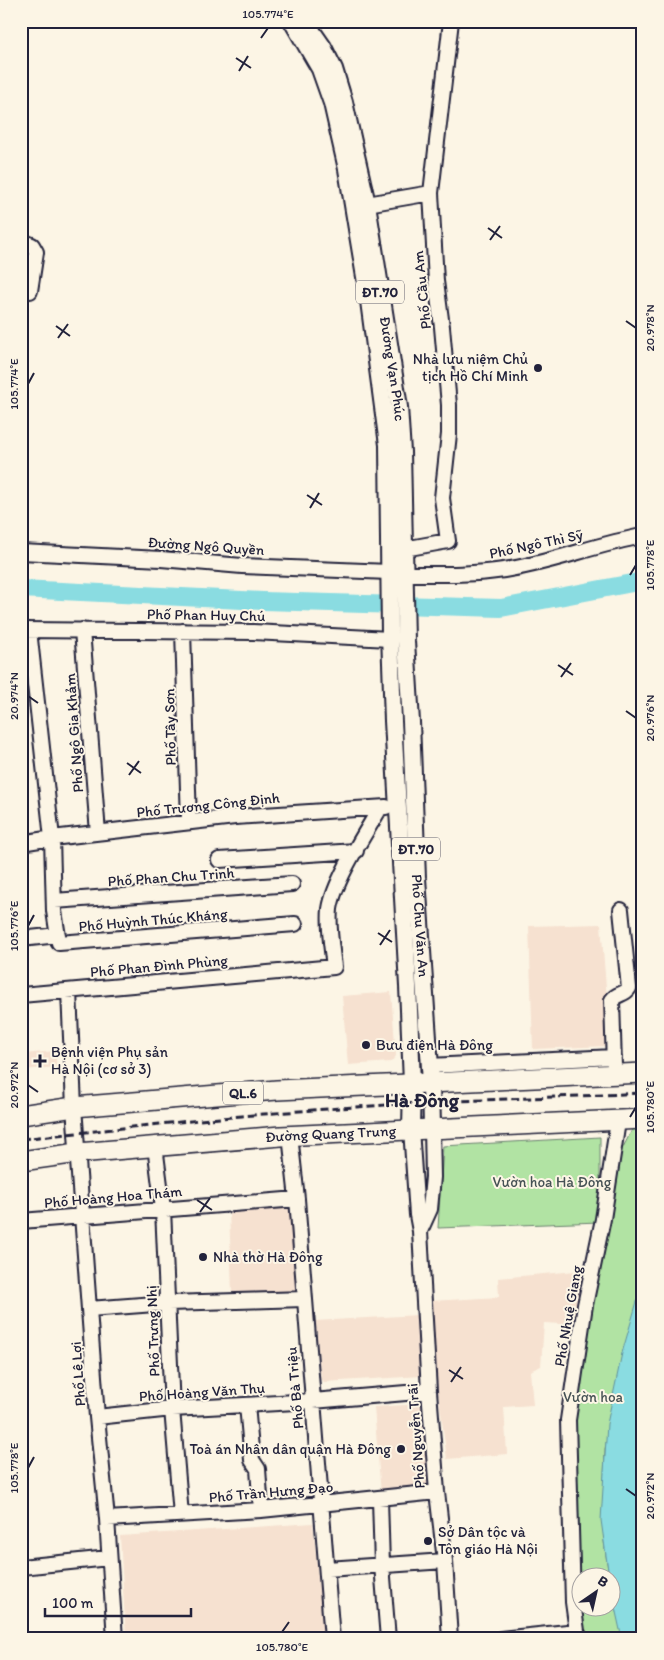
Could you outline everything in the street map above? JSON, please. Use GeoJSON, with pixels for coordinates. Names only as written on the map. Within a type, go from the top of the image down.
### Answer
{"type":"FeatureCollection","features":[{"type":"Feature","properties":{"kind":"highway","name":"QL.6"},"geometry":{"type":"LineString","coordinates":[[21,1115],[74,1107],[277,1090],[412,1075],[614,1065],[643,1073]]}},
{"type":"Feature","properties":{"kind":"highway","name":"Đường Quang Trung"},"geometry":{"type":"LineString","coordinates":[[21,1161],[78,1153],[290,1135],[412,1134],[643,1118]]}},
{"type":"Feature","properties":{"kind":"main road","name":"Đường Vạn Phúc"},"geometry":{"type":"LineString","coordinates":[[292,21],[320,69],[367,204],[399,407],[396,480],[396,576]]}},
{"type":"Feature","properties":{"kind":"main road","name":"Đường Vạn Phúc"},"geometry":{"type":"LineString","coordinates":[[305,21],[323,47],[334,69],[344,102],[353,199],[388,445],[396,480],[404,549],[396,576]]}},
{"type":"Feature","properties":{"kind":"main road","name":"ĐT.70"},"geometry":{"type":"LineString","coordinates":[[396,576],[398,636]]}},
{"type":"Feature","properties":{"kind":"main road","name":"Phố Chu Văn An"},"geometry":{"type":"LineString","coordinates":[[398,636],[410,701],[412,1134]]}},
{"type":"Feature","properties":{"kind":"main road","name":"Phố Chu Văn An"},"geometry":{"type":"LineString","coordinates":[[398,636],[392,701],[399,806],[410,879],[430,1074],[432,1133]]}},
{"type":"Feature","properties":{"kind":"main road"},"geometry":{"type":"LineString","coordinates":[[392,701],[400,695],[405,696],[410,701]]}},
{"type":"Feature","properties":{"kind":"street","name":"Phố Cầu Am"},"geometry":{"type":"LineString","coordinates":[[404,549],[448,541],[442,498],[450,405],[436,281],[431,193],[451,21]]}},
{"type":"Feature","properties":{"kind":"street"},"geometry":{"type":"LineString","coordinates":[[367,204],[431,193]]}},
{"type":"Feature","properties":{"kind":"street"},"geometry":{"type":"LineString","coordinates":[[21,241],[32,245],[36,252],[30,291]]}},
{"type":"Feature","properties":{"kind":"street","name":"Phố Ngô Thì Sỹ"},"geometry":{"type":"LineString","coordinates":[[396,576],[504,570],[574,554],[614,541],[643,536]]}},
{"type":"Feature","properties":{"kind":"street","name":"Đường Ngô Quyền"},"geometry":{"type":"LineString","coordinates":[[21,552],[161,559],[396,576]]}},
{"type":"Feature","properties":{"kind":"street"},"geometry":{"type":"LineString","coordinates":[[25,630],[52,838],[54,901],[58,935]]}},
{"type":"Feature","properties":{"kind":"street","name":"Phố Phan Huy Chú"},"geometry":{"type":"LineString","coordinates":[[25,630],[252,632],[398,636]]}},
{"type":"Feature","properties":{"kind":"street","name":"Phố Ngô Gia Khảm"},"geometry":{"type":"LineString","coordinates":[[82,630],[98,833]]}},
{"type":"Feature","properties":{"kind":"street","name":"Phố Tây Sơn"},"geometry":{"type":"LineString","coordinates":[[183,631],[189,822]]}},
{"type":"Feature","properties":{"kind":"street","name":"Phố Trương Công Định"},"geometry":{"type":"LineString","coordinates":[[21,843],[235,817],[399,806]]}},
{"type":"Feature","properties":{"kind":"street"},"geometry":{"type":"LineString","coordinates":[[219,860],[356,851],[380,808]]}},
{"type":"Feature","properties":{"kind":"street","name":"Phố Phan Đình Phùng"},"geometry":{"type":"LineString","coordinates":[[21,995],[334,967],[330,908],[338,884],[356,851]]}},
{"type":"Feature","properties":{"kind":"street","name":"Phố Phan Chu Trinh"},"geometry":{"type":"LineString","coordinates":[[54,901],[292,884]]}},
{"type":"Feature","properties":{"kind":"street"},"geometry":{"type":"LineString","coordinates":[[614,1065],[612,1000],[616,995],[630,988],[621,910]]}},
{"type":"Feature","properties":{"kind":"street","name":"Phố Huỳnh Thúc Kháng"},"geometry":{"type":"LineString","coordinates":[[21,939],[58,935],[59,944],[296,924]]}},
{"type":"Feature","properties":{"kind":"street","name":"Phố Lê Lợi"},"geometry":{"type":"LineString","coordinates":[[69,990],[74,1107],[115,1639]]}},
{"type":"Feature","properties":{"kind":"street","name":"Phố Nhuệ Giang"},"geometry":{"type":"LineString","coordinates":[[578,1635],[573,1602],[570,1539],[568,1420],[585,1305],[603,1219],[618,1120]]}},
{"type":"Feature","properties":{"kind":"street","name":"Phố Nguyễn Trãi"},"geometry":{"type":"LineString","coordinates":[[420,1230],[430,1209],[433,1178],[432,1133]]}},
{"type":"Feature","properties":{"kind":"street","name":"Phố Nguyễn Trãi"},"geometry":{"type":"LineString","coordinates":[[412,1134],[417,1215],[420,1230],[429,1391],[437,1492],[446,1561],[450,1639]]}},
{"type":"Feature","properties":{"kind":"street","name":"Phố Bà Triệu"},"geometry":{"type":"LineString","coordinates":[[290,1135],[297,1199],[332,1639]]}},
{"type":"Feature","properties":{"kind":"street","name":"Phố Trưng Nhị"},"geometry":{"type":"LineString","coordinates":[[155,1146],[163,1210],[172,1409],[181,1515]]}},
{"type":"Feature","properties":{"kind":"street","name":"Phố Hoàng Hoa Thám"},"geometry":{"type":"LineString","coordinates":[[21,1221],[297,1199]]}},
{"type":"Feature","properties":{"kind":"street"},"geometry":{"type":"LineString","coordinates":[[89,1308],[168,1303],[304,1299]]}},
{"type":"Feature","properties":{"kind":"street","name":"Phố Hoàng Văn Thụ"},"geometry":{"type":"LineString","coordinates":[[97,1417],[172,1409],[313,1401],[429,1391]]}},
{"type":"Feature","properties":{"kind":"street"},"geometry":{"type":"LineString","coordinates":[[247,1405],[252,1460],[258,1470],[260,1510]]}},
{"type":"Feature","properties":{"kind":"street","name":"Phố Trần Hưng Đạo"},"geometry":{"type":"LineString","coordinates":[[107,1519],[260,1510],[437,1492]]}},
{"type":"Feature","properties":{"kind":"street"},"geometry":{"type":"LineString","coordinates":[[380,1499],[382,1565],[388,1639]]}},
{"type":"Feature","properties":{"kind":"street"},"geometry":{"type":"LineString","coordinates":[[21,1567],[109,1558]]}},
{"type":"Feature","properties":{"kind":"street"},"geometry":{"type":"LineString","coordinates":[[327,1569],[446,1561]]}},
{"type":"Feature","properties":{"kind":"street"},"geometry":{"type":"LineString","coordinates":[[501,1639],[578,1635]]}},
{"type":"Feature","properties":{"kind":"shaded area"},"geometry":{"type":"Polygon","coordinates":[[[601,924],[608,1013],[608,1046],[533,1049],[529,926],[601,924]]]}},
{"type":"Feature","properties":{"kind":"shaded area"},"geometry":{"type":"Polygon","coordinates":[[[391,992],[396,1056],[391,1062],[348,1065],[342,996],[391,992]]]}},
{"type":"Feature","properties":{"kind":"shaded area","name":"Bệnh viện Phụ sản Hà Nội (cơ sở 3)"},"geometry":{"type":"Polygon","coordinates":[[[55,1051],[57,1067],[24,1070],[23,1054],[55,1051]]]}},
{"type":"Feature","properties":{"kind":"shaded area"},"geometry":{"type":"Polygon","coordinates":[[[291,1204],[299,1292],[232,1294],[229,1209],[291,1204]]]}},
{"type":"Feature","properties":{"kind":"shaded area"},"geometry":{"type":"Polygon","coordinates":[[[587,1270],[579,1325],[544,1323],[541,1366],[530,1371],[533,1405],[504,1407],[507,1454],[447,1459],[436,1376],[431,1301],[499,1297],[498,1278],[587,1270]]]}},
{"type":"Feature","properties":{"kind":"shaded area"},"geometry":{"type":"Polygon","coordinates":[[[418,1315],[422,1376],[324,1382],[321,1380],[315,1321],[418,1315]]]}},
{"type":"Feature","properties":{"kind":"shaded area","name":"Toà án Nhân dân quận Hà Đông"},"geometry":{"type":"Polygon","coordinates":[[[421,1404],[429,1491],[381,1495],[374,1407],[421,1404]]]}},
{"type":"Feature","properties":{"kind":"shaded area"},"geometry":{"type":"Polygon","coordinates":[[[313,1523],[324,1639],[126,1639],[120,1536],[313,1523]]]}},
{"type":"Feature","properties":{"kind":"green space","name":"Vườn hoa"},"geometry":{"type":"Polygon","coordinates":[[[643,1125],[643,1291],[618,1377],[605,1449],[603,1514],[608,1568],[577,1568],[569,1420],[620,1153],[632,1130],[643,1125]]]}},
{"type":"Feature","properties":{"kind":"green space","name":"Vườn hoa Hà Đông"},"geometry":{"type":"Polygon","coordinates":[[[600,1137],[600,1222],[438,1228],[443,1146],[600,1137]]]}},
{"type":"Feature","properties":{"kind":"green space"},"geometry":{"type":"Polygon","coordinates":[[[579,1618],[619,1618],[624,1639],[583,1639],[579,1618]]]}},
{"type":"Feature","properties":{"kind":"water"},"geometry":{"type":"Polygon","coordinates":[[[643,1281],[643,1639],[622,1639],[617,1618],[622,1618],[622,1568],[608,1568],[601,1520],[607,1424],[622,1353],[643,1281]]]}},
{"type":"Feature","properties":{"kind":"waterway"},"geometry":{"type":"LineString","coordinates":[[21,589],[263,601],[501,608],[643,581]]}},
{"type":"Feature","properties":{"kind":"railway"},"geometry":{"type":"LineString","coordinates":[[21,1139],[314,1110],[643,1093]]}},
{"type":"Feature","properties":{"kind":"place","name":"Nhà lưu niệm Chủ tịch Hồ Chí Minh"},"geometry":{"type":"Point","coordinates":[538,368]}},
{"type":"Feature","properties":{"kind":"place","name":"Bưu điện Hà Đông"},"geometry":{"type":"Point","coordinates":[366,1045]}},
{"type":"Feature","properties":{"kind":"place","name":"Bệnh viện Phụ sản Hà Nội (cơ sở 3)"},"geometry":{"type":"Point","coordinates":[40,1061]}},
{"type":"Feature","properties":{"kind":"place","name":"Nhà thờ Hà Đông"},"geometry":{"type":"Point","coordinates":[203,1257]}},
{"type":"Feature","properties":{"kind":"place","name":"Toà án Nhân dân quận Hà Đông"},"geometry":{"type":"Point","coordinates":[401,1449]}},
{"type":"Feature","properties":{"kind":"place","name":"Sở Dân tộc và Tôn giáo Hà Nội"},"geometry":{"type":"Point","coordinates":[428,1541]}},
{"type":"Feature","properties":{"kind":"district","name":"Hà Đông"},"geometry":{"type":"Point","coordinates":[422,1100]}}]}
